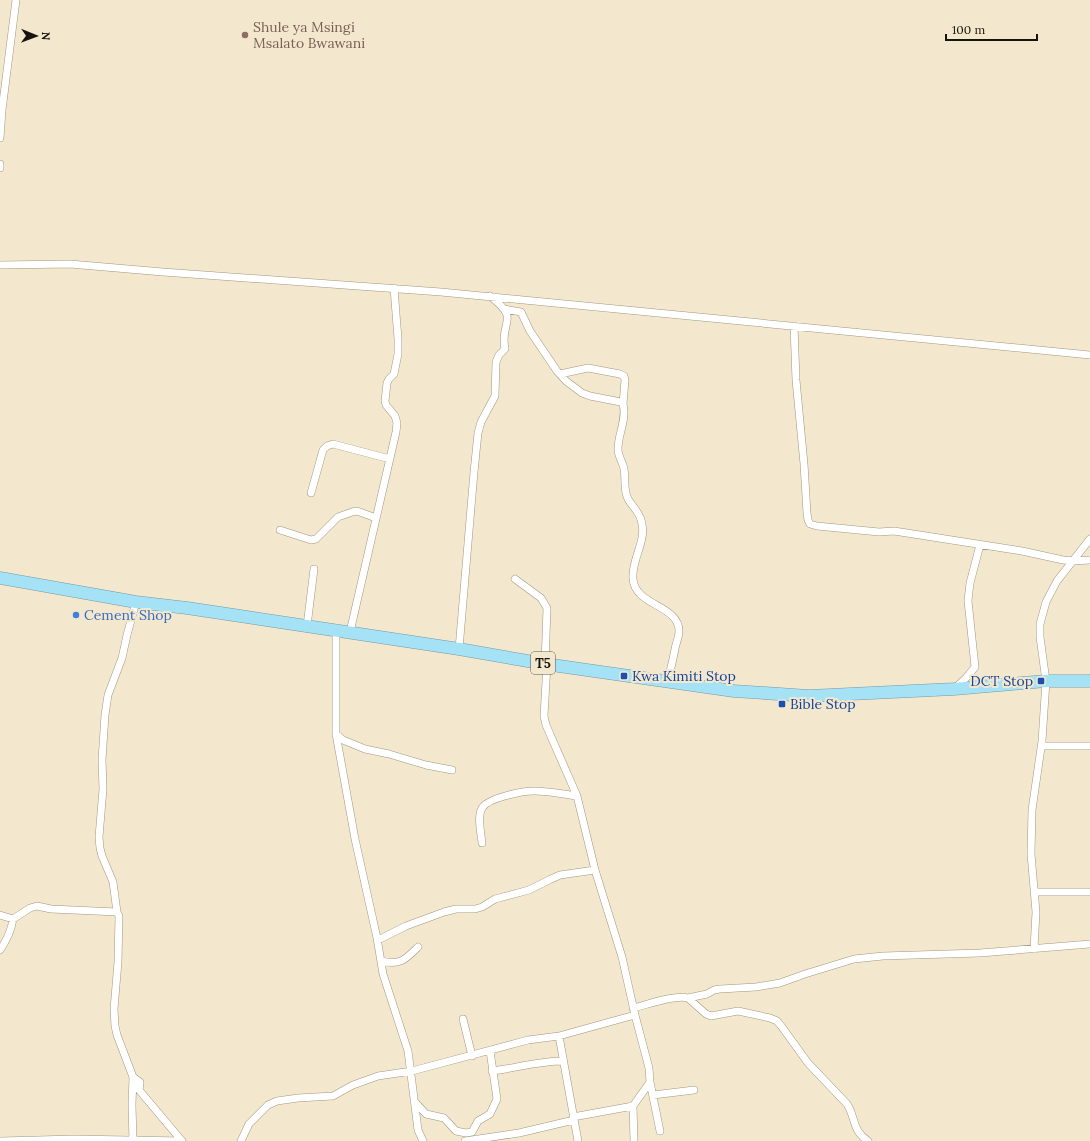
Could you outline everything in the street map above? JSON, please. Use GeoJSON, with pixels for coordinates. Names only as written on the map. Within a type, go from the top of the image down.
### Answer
{"type":"FeatureCollection","features":[{"type":"Feature","properties":{"kind":"highway","name":"T5"},"geometry":{"type":"LineString","coordinates":[[0,578],[136,602],[350,632],[546,664],[734,691],[809,696],[954,689],[1046,681],[1090,681]]}},
{"type":"Feature","properties":{"kind":"street"},"geometry":{"type":"LineString","coordinates":[[0,138],[2,110],[16,0]]}},
{"type":"Feature","properties":{"kind":"street"},"geometry":{"type":"LineString","coordinates":[[0,265],[70,264],[394,288],[490,296],[1090,355]]}},
{"type":"Feature","properties":{"kind":"street"},"geometry":{"type":"LineString","coordinates":[[350,632],[397,423],[395,416],[386,405],[385,401],[388,379],[394,374],[398,354],[394,288]]}},
{"type":"Feature","properties":{"kind":"street"},"geometry":{"type":"LineString","coordinates":[[459,649],[476,452],[481,422],[496,394],[496,362],[499,355],[505,349],[504,335],[508,317],[504,309],[490,296]]}},
{"type":"Feature","properties":{"kind":"street"},"geometry":{"type":"LineString","coordinates":[[504,309],[521,312],[530,331],[560,374],[573,387],[590,396],[621,402],[623,404]]}},
{"type":"Feature","properties":{"kind":"street"},"geometry":{"type":"LineString","coordinates":[[794,326],[798,403],[804,458],[807,513],[810,524],[868,531],[894,531],[1074,561],[1090,560]]}},
{"type":"Feature","properties":{"kind":"street"},"geometry":{"type":"LineString","coordinates":[[560,374],[588,368],[624,376],[624,416],[618,449],[619,457],[624,469],[624,482],[628,498],[641,520],[642,530],[641,543],[633,566],[633,580],[638,593],[675,618],[679,630],[668,682]]}},
{"type":"Feature","properties":{"kind":"street"},"geometry":{"type":"LineString","coordinates":[[311,493],[323,450],[327,446],[333,444],[390,459]]}},
{"type":"Feature","properties":{"kind":"street"},"geometry":{"type":"LineString","coordinates":[[280,530],[311,540],[316,539],[338,517],[352,512],[357,511],[376,518]]}},
{"type":"Feature","properties":{"kind":"street"},"geometry":{"type":"LineString","coordinates":[[1034,949],[1035,892],[1032,878],[1032,810],[1041,746],[1046,681],[1040,636],[1040,624],[1043,608],[1057,581],[1090,539]]}},
{"type":"Feature","properties":{"kind":"street"},"geometry":{"type":"LineString","coordinates":[[954,689],[975,667],[968,601],[970,583],[980,545]]}},
{"type":"Feature","properties":{"kind":"street"},"geometry":{"type":"LineString","coordinates":[[307,626],[314,569]]}},
{"type":"Feature","properties":{"kind":"street"},"geometry":{"type":"LineString","coordinates":[[514,579],[541,598],[547,608],[544,716],[546,725],[577,796],[595,870],[622,957],[634,1012],[649,1068],[650,1082],[660,1131]]}},
{"type":"Feature","properties":{"kind":"street"},"geometry":{"type":"LineString","coordinates":[[133,1140],[133,1077],[115,1026],[115,984],[118,962],[119,916],[117,912],[114,882],[102,856],[99,837],[103,789],[102,760],[107,700],[111,685],[122,658],[126,635],[136,602]]}},
{"type":"Feature","properties":{"kind":"street"},"geometry":{"type":"LineString","coordinates":[[336,631],[336,734],[355,839],[378,940],[385,981],[408,1051],[412,1072],[418,1130],[423,1141]]}},
{"type":"Feature","properties":{"kind":"street"},"geometry":{"type":"LineString","coordinates":[[336,734],[343,740],[365,749],[389,754],[426,765],[452,770]]}},
{"type":"Feature","properties":{"kind":"street"},"geometry":{"type":"LineString","coordinates":[[1041,746],[1090,746]]}},
{"type":"Feature","properties":{"kind":"street"},"geometry":{"type":"LineString","coordinates":[[482,843],[481,812],[484,806],[490,801],[517,793],[534,791],[577,796]]}},
{"type":"Feature","properties":{"kind":"street"},"geometry":{"type":"LineString","coordinates":[[378,940],[406,926],[444,912],[456,909],[475,909],[482,907],[495,899],[529,890],[551,878],[595,870]]}},
{"type":"Feature","properties":{"kind":"street"},"geometry":{"type":"LineString","coordinates":[[1035,892],[1090,892]]}},
{"type":"Feature","properties":{"kind":"street"},"geometry":{"type":"LineString","coordinates":[[0,915],[12,919],[30,908],[37,906],[51,909],[117,912]]}},
{"type":"Feature","properties":{"kind":"street"},"geometry":{"type":"LineString","coordinates":[[0,950],[11,931],[12,919]]}},
{"type":"Feature","properties":{"kind":"street"},"geometry":{"type":"LineString","coordinates":[[241,1141],[249,1124],[268,1105],[277,1101],[333,1096],[354,1085],[378,1076],[412,1072],[528,1040],[559,1036],[677,997],[688,998],[707,994],[714,990],[720,989],[756,987],[780,983],[854,959],[883,956],[980,953],[1090,944]]}},
{"type":"Feature","properties":{"kind":"street"},"geometry":{"type":"LineString","coordinates":[[382,961],[396,963],[402,961],[418,947]]}},
{"type":"Feature","properties":{"kind":"street"},"geometry":{"type":"LineString","coordinates":[[688,998],[706,1014],[711,1016],[738,1011],[770,1018],[777,1022],[782,1026],[808,1063],[847,1104],[856,1130],[868,1141]]}},
{"type":"Feature","properties":{"kind":"street"},"geometry":{"type":"LineString","coordinates":[[463,1018],[472,1056]]}},
{"type":"Feature","properties":{"kind":"street"},"geometry":{"type":"LineString","coordinates":[[559,1036],[578,1141]]}},
{"type":"Feature","properties":{"kind":"street"},"geometry":{"type":"LineString","coordinates":[[415,1102],[426,1114],[444,1118],[456,1131],[466,1133],[472,1132],[478,1122],[490,1114],[497,1099],[490,1051]]}},
{"type":"Feature","properties":{"kind":"street"},"geometry":{"type":"LineString","coordinates":[[492,1071],[511,1069],[545,1061],[563,1060]]}},
{"type":"Feature","properties":{"kind":"street"},"geometry":{"type":"LineString","coordinates":[[133,1077],[140,1082],[139,1090],[182,1141]]}},
{"type":"Feature","properties":{"kind":"street"},"geometry":{"type":"LineString","coordinates":[[634,1141],[633,1106],[650,1082]]}},
{"type":"Feature","properties":{"kind":"street"},"geometry":{"type":"LineString","coordinates":[[653,1095],[694,1090]]}},
{"type":"Feature","properties":{"kind":"street"},"geometry":{"type":"LineString","coordinates":[[465,1141],[520,1133],[574,1118],[633,1106]]}},
{"type":"Feature","properties":{"kind":"street"},"geometry":{"type":"LineString","coordinates":[[1,1141],[74,1139],[182,1141]]}},
{"type":"Feature","properties":{"kind":"place","name":"Shule ya Msingi Msalato Bwawani"},"geometry":{"type":"Point","coordinates":[245,35]}},
{"type":"Feature","properties":{"kind":"place","name":"Cement Shop"},"geometry":{"type":"Point","coordinates":[76,615]}},
{"type":"Feature","properties":{"kind":"place","name":"Kwa Kimiti Stop"},"geometry":{"type":"Point","coordinates":[624,676]}},
{"type":"Feature","properties":{"kind":"place","name":"DCT Stop"},"geometry":{"type":"Point","coordinates":[1041,681]}},
{"type":"Feature","properties":{"kind":"place","name":"Bible Stop"},"geometry":{"type":"Point","coordinates":[782,704]}}]}
